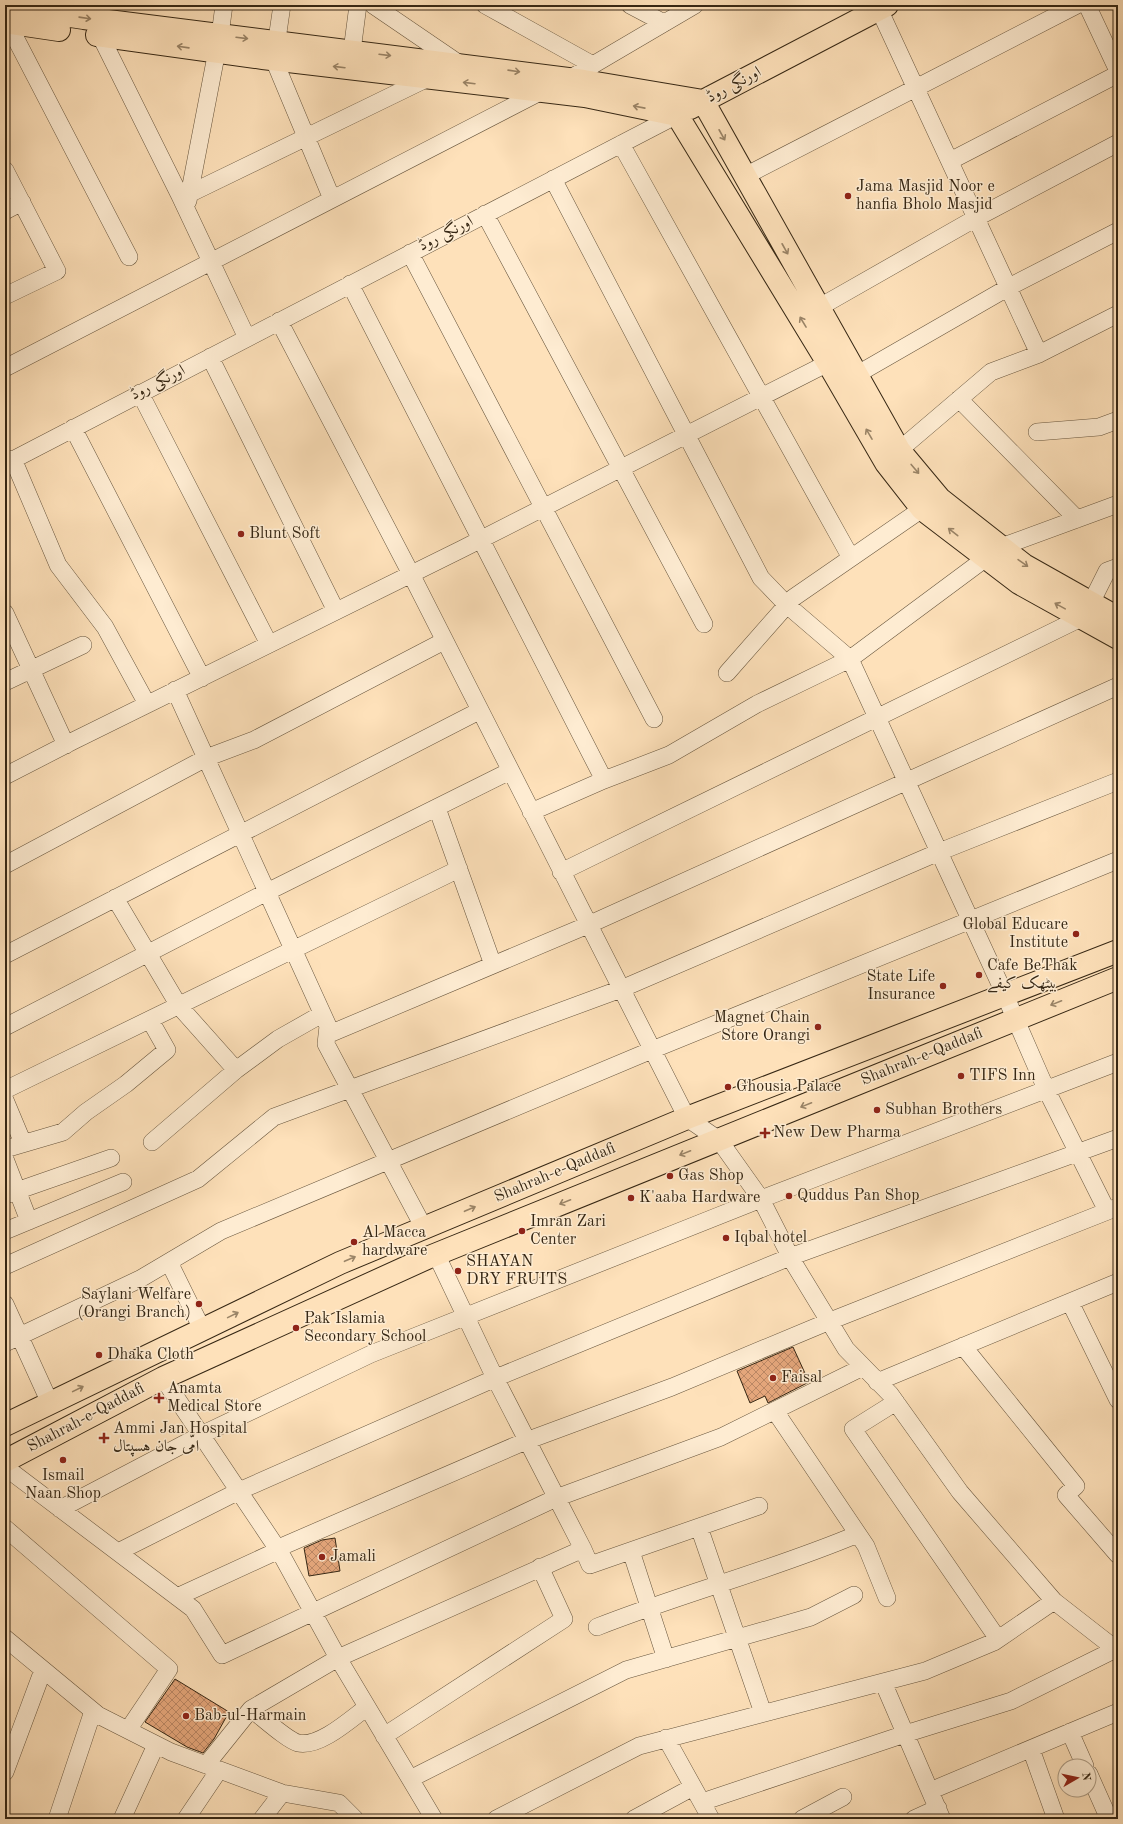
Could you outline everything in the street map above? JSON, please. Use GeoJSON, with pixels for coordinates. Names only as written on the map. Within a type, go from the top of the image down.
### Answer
{"type":"FeatureCollection","features":[{"type":"Feature","properties":{"kind":"main road","name":"اورنگی روڈ"},"geometry":{"type":"LineString","coordinates":[[677,115],[883,7]]}},
{"type":"Feature","properties":{"kind":"main road"},"geometry":{"type":"LineString","coordinates":[[6,17],[84,18],[218,43],[275,51],[428,78],[585,96],[677,115],[828,363],[892,456],[922,509],[993,552]]}},
{"type":"Feature","properties":{"kind":"main road"},"geometry":{"type":"LineString","coordinates":[[6,17],[100,35],[218,43]]}},
{"type":"Feature","properties":{"kind":"main road"},"geometry":{"type":"LineString","coordinates":[[275,51],[352,51],[569,79],[703,101],[856,375],[892,456],[940,499],[993,552],[1019,583],[1086,610],[1118,618]]}},
{"type":"Feature","properties":{"kind":"main road"},"geometry":{"type":"LineString","coordinates":[[1086,610],[1118,638]]}},
{"type":"Feature","properties":{"kind":"main road","name":"Shahrah-e-Qaddafi"},"geometry":{"type":"LineString","coordinates":[[5,1425],[340,1263],[687,1118],[1118,951]]}},
{"type":"Feature","properties":{"kind":"main road","name":"Shahrah-e-Qaddafi"},"geometry":{"type":"LineString","coordinates":[[5,1461],[163,1378],[436,1254],[1118,978]]}},
{"type":"Feature","properties":{"kind":"street"},"geometry":{"type":"LineString","coordinates":[[188,202],[224,5]]}},
{"type":"Feature","properties":{"kind":"street"},"geometry":{"type":"LineString","coordinates":[[282,5],[275,51],[306,137],[332,199]]}},
{"type":"Feature","properties":{"kind":"street"},"geometry":{"type":"LineString","coordinates":[[352,51],[358,5]]}},
{"type":"Feature","properties":{"kind":"street"},"geometry":{"type":"LineString","coordinates":[[373,5],[461,65]]}},
{"type":"Feature","properties":{"kind":"street"},"geometry":{"type":"LineString","coordinates":[[485,5],[593,64]]}},
{"type":"Feature","properties":{"kind":"street"},"geometry":{"type":"LineString","coordinates":[[630,5],[664,23]]}},
{"type":"Feature","properties":{"kind":"street"},"geometry":{"type":"LineString","coordinates":[[569,79],[695,5]]}},
{"type":"Feature","properties":{"kind":"street"},"geometry":{"type":"LineString","coordinates":[[744,176],[1077,5]]}},
{"type":"Feature","properties":{"kind":"street"},"geometry":{"type":"LineString","coordinates":[[1088,5],[1118,71]]}},
{"type":"Feature","properties":{"kind":"street"},"geometry":{"type":"LineString","coordinates":[[883,7],[916,88],[1039,354]]}},
{"type":"Feature","properties":{"kind":"street"},"geometry":{"type":"LineString","coordinates":[[6,17],[129,257]]}},
{"type":"Feature","properties":{"kind":"street"},"geometry":{"type":"LineString","coordinates":[[100,35],[188,202],[211,261],[247,338]]}},
{"type":"Feature","properties":{"kind":"street"},"geometry":{"type":"LineString","coordinates":[[950,161],[1118,74]]}},
{"type":"Feature","properties":{"kind":"street"},"geometry":{"type":"LineString","coordinates":[[188,202],[306,137],[428,78]]}},
{"type":"Feature","properties":{"kind":"street"},"geometry":{"type":"LineString","coordinates":[[5,368],[542,91]]}},
{"type":"Feature","properties":{"kind":"street","name":"اورنگی روڈ"},"geometry":{"type":"LineString","coordinates":[[9,461],[677,115]]}},
{"type":"Feature","properties":{"kind":"street"},"geometry":{"type":"LineString","coordinates":[[818,308],[976,218],[1118,143]]}},
{"type":"Feature","properties":{"kind":"street"},"geometry":{"type":"LineString","coordinates":[[621,144],[851,558]]}},
{"type":"Feature","properties":{"kind":"street"},"geometry":{"type":"LineString","coordinates":[[5,170],[57,271],[5,296]]}},
{"type":"Feature","properties":{"kind":"street"},"geometry":{"type":"LineString","coordinates":[[177,1597],[278,1550],[283,1546],[526,1441],[672,1387],[830,1321],[1112,1209],[1078,1153],[1046,1089],[971,920],[850,659],[787,605],[761,578],[553,179]]}},
{"type":"Feature","properties":{"kind":"street"},"geometry":{"type":"LineString","coordinates":[[5,211],[22,202]]}},
{"type":"Feature","properties":{"kind":"street"},"geometry":{"type":"LineString","coordinates":[[485,214],[704,624]]}},
{"type":"Feature","properties":{"kind":"street"},"geometry":{"type":"LineString","coordinates":[[856,375],[1009,287],[1118,231]]}},
{"type":"Feature","properties":{"kind":"street"},"geometry":{"type":"LineString","coordinates":[[410,253],[654,719]]}},
{"type":"Feature","properties":{"kind":"street"},"geometry":{"type":"LineString","coordinates":[[350,284],[604,780]]}},
{"type":"Feature","properties":{"kind":"street"},"geometry":{"type":"LineString","coordinates":[[892,456],[991,372],[1039,354],[1117,320]]}},
{"type":"Feature","properties":{"kind":"street"},"geometry":{"type":"LineString","coordinates":[[279,321],[411,574],[687,1118],[719,1140],[761,1199],[790,1257],[846,1349],[896,1402],[960,1492],[1054,1601],[1118,1649],[1011,1701],[905,1734],[702,1802]]}},
{"type":"Feature","properties":{"kind":"street"},"geometry":{"type":"LineString","coordinates":[[210,357],[336,611]]}},
{"type":"Feature","properties":{"kind":"street"},"geometry":{"type":"LineString","coordinates":[[5,776],[146,704],[202,678],[481,539],[828,363]]}},
{"type":"Feature","properties":{"kind":"street"},"geometry":{"type":"LineString","coordinates":[[140,393],[269,644]]}},
{"type":"Feature","properties":{"kind":"street"},"geometry":{"type":"LineString","coordinates":[[959,399],[1077,519]]}},
{"type":"Feature","properties":{"kind":"street"},"geometry":{"type":"LineString","coordinates":[[1037,432],[1099,427],[1118,420]]}},
{"type":"Feature","properties":{"kind":"street"},"geometry":{"type":"LineString","coordinates":[[73,428],[202,678]]}},
{"type":"Feature","properties":{"kind":"street"},"geometry":{"type":"LineString","coordinates":[[9,461],[58,565],[105,627],[146,704]]}},
{"type":"Feature","properties":{"kind":"street"},"geometry":{"type":"LineString","coordinates":[[531,812],[604,780],[669,755],[756,704],[850,659],[993,552],[1118,504]]}},
{"type":"Feature","properties":{"kind":"street"},"geometry":{"type":"LineString","coordinates":[[727,673],[793,598],[922,509]]}},
{"type":"Feature","properties":{"kind":"street"},"geometry":{"type":"LineString","coordinates":[[561,872],[877,718],[1086,610],[1107,571],[1118,567]]}},
{"type":"Feature","properties":{"kind":"street"},"geometry":{"type":"LineString","coordinates":[[5,613],[66,744]]}},
{"type":"Feature","properties":{"kind":"street"},"geometry":{"type":"LineString","coordinates":[[5,865],[206,758],[254,740],[444,641]]}},
{"type":"Feature","properties":{"kind":"street"},"geometry":{"type":"LineString","coordinates":[[5,682],[82,645]]}},
{"type":"Feature","properties":{"kind":"street"},"geometry":{"type":"LineString","coordinates":[[327,1035],[588,925],[1118,686]]}},
{"type":"Feature","properties":{"kind":"street"},"geometry":{"type":"LineString","coordinates":[[175,690],[328,1026],[326,1044],[424,1228]]}},
{"type":"Feature","properties":{"kind":"street"},"geometry":{"type":"LineString","coordinates":[[5,955],[480,711]]}},
{"type":"Feature","properties":{"kind":"street"},"geometry":{"type":"LineString","coordinates":[[5,1027],[267,892],[510,771]]}},
{"type":"Feature","properties":{"kind":"street"},"geometry":{"type":"LineString","coordinates":[[5,1266],[198,1179],[274,1117],[621,989],[939,852],[1118,781]]}},
{"type":"Feature","properties":{"kind":"street"},"geometry":{"type":"LineString","coordinates":[[437,808],[493,965]]}},
{"type":"Feature","properties":{"kind":"street"},"geometry":{"type":"LineString","coordinates":[[12,1340],[140,1279],[221,1231],[652,1050],[1118,860]]}},
{"type":"Feature","properties":{"kind":"street"},"geometry":{"type":"LineString","coordinates":[[5,1090],[294,951],[459,869]]}},
{"type":"Feature","properties":{"kind":"street"},"geometry":{"type":"LineString","coordinates":[[115,898],[179,1006],[236,1070]]}},
{"type":"Feature","properties":{"kind":"street"},"geometry":{"type":"LineString","coordinates":[[152,1142],[236,1070],[278,1039],[322,1014]]}},
{"type":"Feature","properties":{"kind":"street"},"geometry":{"type":"LineString","coordinates":[[5,1149],[62,1132],[86,1112],[126,1084],[167,1050],[150,1020]]}},
{"type":"Feature","properties":{"kind":"street"},"geometry":{"type":"LineString","coordinates":[[60,1509],[201,1435],[371,1354],[761,1199],[1118,1062]]}},
{"type":"Feature","properties":{"kind":"street"},"geometry":{"type":"LineString","coordinates":[[5,1100],[22,1143]]}},
{"type":"Feature","properties":{"kind":"street"},"geometry":{"type":"LineString","coordinates":[[118,1552],[239,1491],[495,1378],[790,1257],[1118,1138]]}},
{"type":"Feature","properties":{"kind":"street"},"geometry":{"type":"LineString","coordinates":[[11,1193],[111,1158]]}},
{"type":"Feature","properties":{"kind":"street"},"geometry":{"type":"LineString","coordinates":[[5,1159],[11,1193],[29,1221]]}},
{"type":"Feature","properties":{"kind":"street"},"geometry":{"type":"LineString","coordinates":[[5,1231],[123,1182]]}},
{"type":"Feature","properties":{"kind":"street"},"geometry":{"type":"LineString","coordinates":[[436,1254],[526,1441],[590,1565],[759,1506]]}},
{"type":"Feature","properties":{"kind":"street"},"geometry":{"type":"LineString","coordinates":[[169,1262],[202,1329]]}},
{"type":"Feature","properties":{"kind":"street"},"geometry":{"type":"LineString","coordinates":[[877,1382],[1070,1302],[1117,1285]]}},
{"type":"Feature","properties":{"kind":"street"},"geometry":{"type":"LineString","coordinates":[[1070,1302],[1118,1400]]}},
{"type":"Feature","properties":{"kind":"street"},"geometry":{"type":"LineString","coordinates":[[5,1304],[12,1340],[50,1403]]}},
{"type":"Feature","properties":{"kind":"street"},"geometry":{"type":"LineString","coordinates":[[963,1346],[1076,1486],[1066,1495],[1118,1555]]}},
{"type":"Feature","properties":{"kind":"street"},"geometry":{"type":"LineString","coordinates":[[5,1467],[194,1609],[222,1655],[556,1498],[721,1437],[863,1367]]}},
{"type":"Feature","properties":{"kind":"street"},"geometry":{"type":"LineString","coordinates":[[163,1378],[278,1550],[338,1658],[434,1819]]}},
{"type":"Feature","properties":{"kind":"street"},"geometry":{"type":"LineString","coordinates":[[896,1402],[852,1429],[998,1638]]}},
{"type":"Feature","properties":{"kind":"street"},"geometry":{"type":"LineString","coordinates":[[775,1411],[866,1546],[887,1598]]}},
{"type":"Feature","properties":{"kind":"street"},"geometry":{"type":"LineString","coordinates":[[699,1527],[763,1713]]}},
{"type":"Feature","properties":{"kind":"street"},"geometry":{"type":"LineString","coordinates":[[5,1528],[169,1669],[128,1730]]}},
{"type":"Feature","properties":{"kind":"street"},"geometry":{"type":"LineString","coordinates":[[597,1627],[649,1606],[824,1548],[858,1534]]}},
{"type":"Feature","properties":{"kind":"street"},"geometry":{"type":"LineString","coordinates":[[186,1819],[212,1767],[251,1709],[338,1658],[582,1549]]}},
{"type":"Feature","properties":{"kind":"street"},"geometry":{"type":"LineString","coordinates":[[631,1551],[666,1659]]}},
{"type":"Feature","properties":{"kind":"street"},"geometry":{"type":"LineString","coordinates":[[384,1736],[564,1620],[540,1567]]}},
{"type":"Feature","properties":{"kind":"street"},"geometry":{"type":"LineString","coordinates":[[410,1778],[626,1670],[811,1617],[854,1595]]}},
{"type":"Feature","properties":{"kind":"street"},"geometry":{"type":"LineString","coordinates":[[496,1819],[639,1746],[925,1671],[998,1638],[1054,1601]]}},
{"type":"Feature","properties":{"kind":"street"},"geometry":{"type":"LineString","coordinates":[[5,1638],[98,1715],[156,1745],[171,1752],[282,1793],[339,1804],[355,1819]]}},
{"type":"Feature","properties":{"kind":"street"},"geometry":{"type":"LineString","coordinates":[[5,1772],[43,1670]]}},
{"type":"Feature","properties":{"kind":"street"},"geometry":{"type":"LineString","coordinates":[[883,1682],[940,1814],[914,1819]]}},
{"type":"Feature","properties":{"kind":"street"},"geometry":{"type":"LineString","coordinates":[[251,1709],[292,1740],[297,1743],[308,1744],[326,1736],[367,1707]]}},
{"type":"Feature","properties":{"kind":"street"},"geometry":{"type":"LineString","coordinates":[[57,1819],[93,1711]]}},
{"type":"Feature","properties":{"kind":"street"},"geometry":{"type":"LineString","coordinates":[[930,1791],[1118,1712]]}},
{"type":"Feature","properties":{"kind":"street"},"geometry":{"type":"LineString","coordinates":[[1070,1732],[1081,1758]]}},
{"type":"Feature","properties":{"kind":"street"},"geometry":{"type":"LineString","coordinates":[[666,1738],[711,1819]]}},
{"type":"Feature","properties":{"kind":"street"},"geometry":{"type":"LineString","coordinates":[[122,1819],[156,1745]]}},
{"type":"Feature","properties":{"kind":"street"},"geometry":{"type":"LineString","coordinates":[[1032,1748],[1056,1819]]}},
{"type":"Feature","properties":{"kind":"street"},"geometry":{"type":"LineString","coordinates":[[634,1819],[693,1787]]}},
{"type":"Feature","properties":{"kind":"street"},"geometry":{"type":"LineString","coordinates":[[1097,1792],[1109,1819]]}},
{"type":"Feature","properties":{"kind":"street"},"geometry":{"type":"LineString","coordinates":[[262,1819],[282,1793]]}},
{"type":"Feature","properties":{"kind":"street"},"geometry":{"type":"LineString","coordinates":[[802,1819],[843,1798]]}},
{"type":"Feature","properties":{"kind":"building","name":"Faisal"},"geometry":{"type":"Polygon","coordinates":[[[793,1347],[809,1382],[768,1403],[765,1396],[750,1403],[737,1371],[793,1347]]]}},
{"type":"Feature","properties":{"kind":"building","name":"Jamali"},"geometry":{"type":"Polygon","coordinates":[[[335,1538],[340,1571],[309,1576],[304,1548],[322,1540],[335,1538]]]}},
{"type":"Feature","properties":{"kind":"building","name":"Bab-ul-Harmain"},"geometry":{"type":"Polygon","coordinates":[[[175,1679],[229,1712],[214,1739],[203,1753],[187,1747],[145,1722],[175,1679]]]}},
{"type":"Feature","properties":{"kind":"place","name":"Jama Masjid Noor e hanfia Bholo Masjid"},"geometry":{"type":"Point","coordinates":[848,196]}},
{"type":"Feature","properties":{"kind":"place","name":"Blunt Soft"},"geometry":{"type":"Point","coordinates":[241,534]}},
{"type":"Feature","properties":{"kind":"place","name":"Global Educare Institute"},"geometry":{"type":"Point","coordinates":[1076,934]}},
{"type":"Feature","properties":{"kind":"place","name":"Cafe BeThak بیٹھک کیفے"},"geometry":{"type":"Point","coordinates":[979,975]}},
{"type":"Feature","properties":{"kind":"place","name":"State Life Insurance"},"geometry":{"type":"Point","coordinates":[943,986]}},
{"type":"Feature","properties":{"kind":"place","name":"Magnet Chain Store Orangi"},"geometry":{"type":"Point","coordinates":[818,1027]}},
{"type":"Feature","properties":{"kind":"place","name":"TIFS Inn"},"geometry":{"type":"Point","coordinates":[961,1076]}},
{"type":"Feature","properties":{"kind":"place","name":"Ghousia Palace"},"geometry":{"type":"Point","coordinates":[728,1087]}},
{"type":"Feature","properties":{"kind":"place","name":"Subhan Brothers"},"geometry":{"type":"Point","coordinates":[877,1110]}},
{"type":"Feature","properties":{"kind":"place","name":"New Dew Pharma"},"geometry":{"type":"Point","coordinates":[765,1133]}},
{"type":"Feature","properties":{"kind":"place","name":"Gas Shop"},"geometry":{"type":"Point","coordinates":[670,1176]}},
{"type":"Feature","properties":{"kind":"place","name":"Quddus Pan Shop"},"geometry":{"type":"Point","coordinates":[789,1196]}},
{"type":"Feature","properties":{"kind":"place","name":"K'aaba Hardware"},"geometry":{"type":"Point","coordinates":[631,1198]}},
{"type":"Feature","properties":{"kind":"place","name":"Imran Zari Center"},"geometry":{"type":"Point","coordinates":[522,1231]}},
{"type":"Feature","properties":{"kind":"place","name":"Iqbal hotel"},"geometry":{"type":"Point","coordinates":[726,1238]}},
{"type":"Feature","properties":{"kind":"place","name":"Al Macca hardware"},"geometry":{"type":"Point","coordinates":[354,1242]}},
{"type":"Feature","properties":{"kind":"place","name":"SHAYAN DRY FRUITS"},"geometry":{"type":"Point","coordinates":[458,1271]}},
{"type":"Feature","properties":{"kind":"place","name":"Saylani Welfare (Orangi Branch)"},"geometry":{"type":"Point","coordinates":[199,1304]}},
{"type":"Feature","properties":{"kind":"place","name":"Pak Islamia Secondary School"},"geometry":{"type":"Point","coordinates":[296,1328]}},
{"type":"Feature","properties":{"kind":"place","name":"Dhaka Cloth"},"geometry":{"type":"Point","coordinates":[99,1355]}},
{"type":"Feature","properties":{"kind":"place","name":"Faisal"},"geometry":{"type":"Point","coordinates":[773,1378]}},
{"type":"Feature","properties":{"kind":"place","name":"Anamta Medical Store"},"geometry":{"type":"Point","coordinates":[159,1398]}},
{"type":"Feature","properties":{"kind":"place","name":"Ammi Jan Hospital امّی جان ہسپتال"},"geometry":{"type":"Point","coordinates":[104,1438]}},
{"type":"Feature","properties":{"kind":"place","name":"Ismail Naan Shop"},"geometry":{"type":"Point","coordinates":[63,1460]}},
{"type":"Feature","properties":{"kind":"place","name":"Jamali"},"geometry":{"type":"Point","coordinates":[322,1557]}},
{"type":"Feature","properties":{"kind":"place","name":"Bab-ul-Harmain"},"geometry":{"type":"Point","coordinates":[186,1716]}}]}
